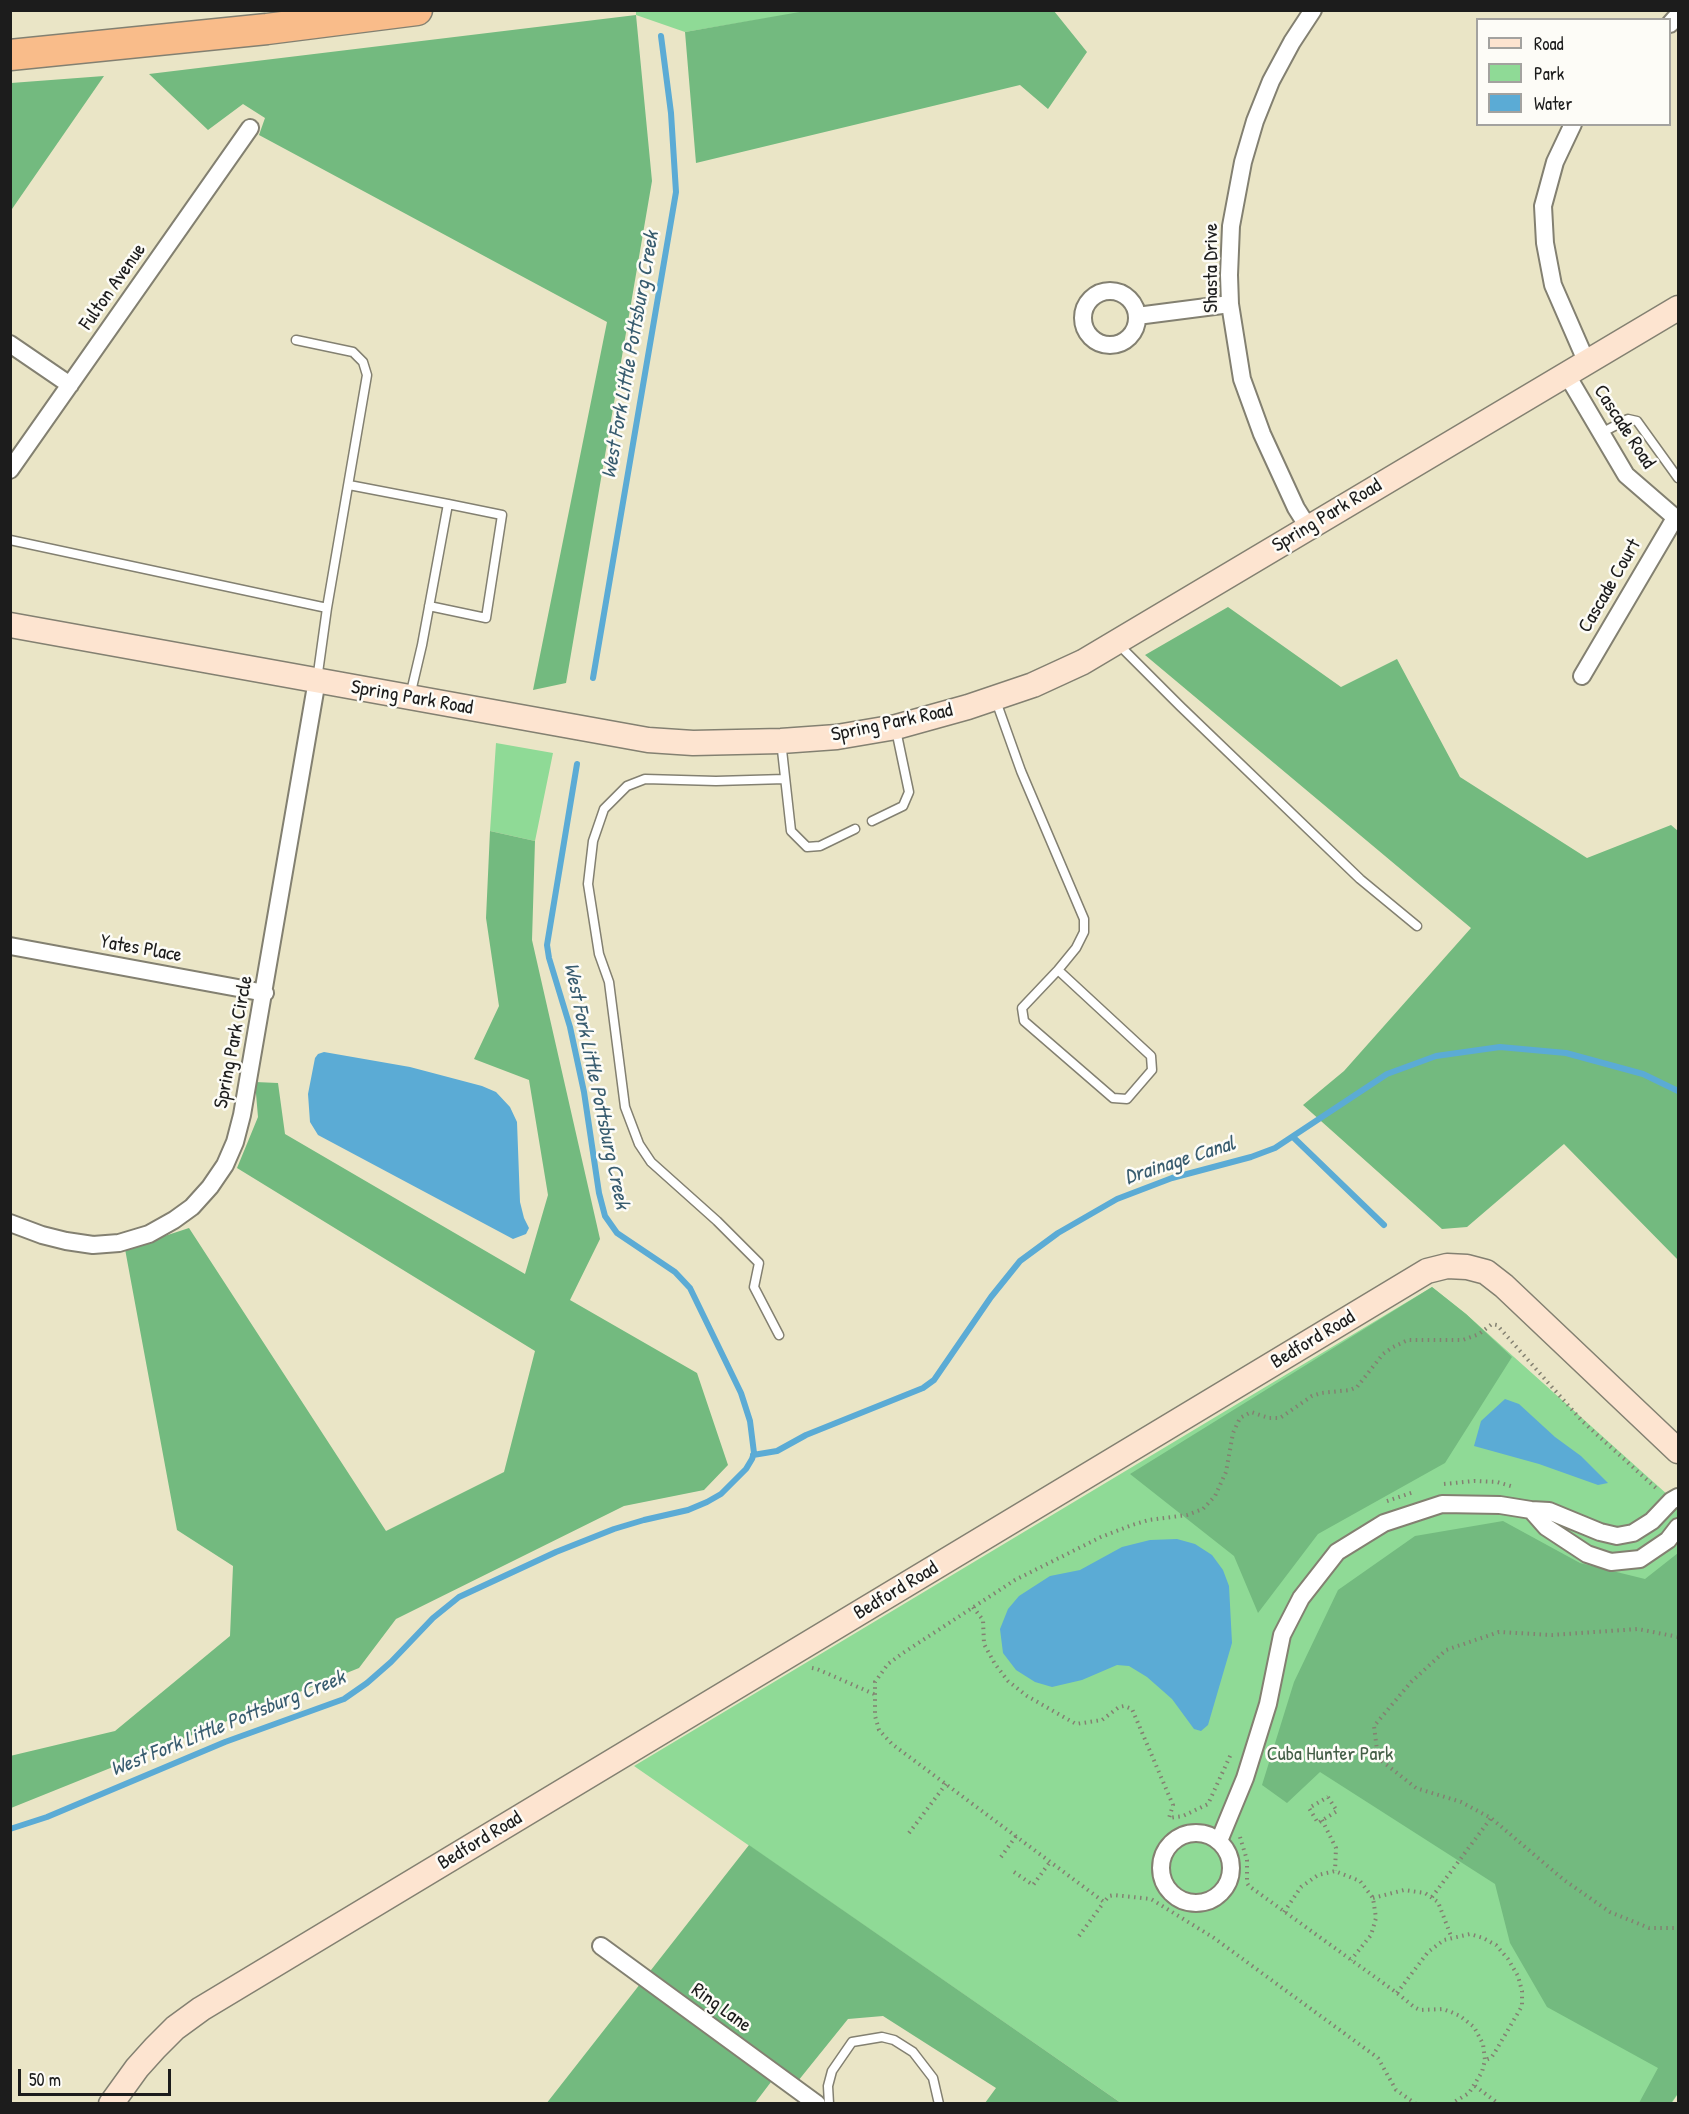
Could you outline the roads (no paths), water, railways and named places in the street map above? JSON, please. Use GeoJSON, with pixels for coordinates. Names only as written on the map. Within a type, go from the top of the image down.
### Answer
{"type":"FeatureCollection","features":[{"type":"Feature","properties":{"kind":"highway"},"geometry":{"type":"LineString","coordinates":[[10,55],[267,29],[417,10]]}},
{"type":"Feature","properties":{"kind":"street","name":"Shasta Drive"},"geometry":{"type":"LineString","coordinates":[[1308,527],[1296,508],[1263,434],[1242,378],[1230,304],[1231,226],[1243,162],[1255,121],[1271,81],[1313,10]]}},
{"type":"Feature","properties":{"kind":"street","name":"Cascade Road"},"geometry":{"type":"LineString","coordinates":[[1572,126],[1554,162],[1543,206],[1545,243],[1553,285],[1577,369],[1601,433],[1626,475],[1677,517]]}},
{"type":"Feature","properties":{"kind":"street","name":"Fulton Avenue"},"geometry":{"type":"LineString","coordinates":[[10,470],[250,128]]}},
{"type":"Feature","properties":{"kind":"street"},"geometry":{"type":"LineString","coordinates":[[1137,316],[1230,304]]}},
{"type":"Feature","properties":{"kind":"street","name":"Spring Park Road"},"geometry":{"type":"LineString","coordinates":[[10,625],[648,740],[693,744],[781,741],[837,737],[896,727],[968,707],[1033,685],[1083,662],[1678,308]]}},
{"type":"Feature","properties":{"kind":"street"},"geometry":{"type":"LineString","coordinates":[[10,344],[69,385]]}},
{"type":"Feature","properties":{"kind":"street","name":"Cascade Court"},"geometry":{"type":"LineString","coordinates":[[1582,676],[1677,517]]}},
{"type":"Feature","properties":{"kind":"street","name":"Spring Park Circle"},"geometry":{"type":"LineString","coordinates":[[10,1223],[66,1241],[93,1245],[119,1243],[149,1234],[192,1207],[225,1165],[235,1142],[242,1115],[265,993],[317,680]]}},
{"type":"Feature","properties":{"kind":"street","name":"Yates Place"},"geometry":{"type":"LineString","coordinates":[[10,946],[265,993]]}},
{"type":"Feature","properties":{"kind":"street","name":"Bedford Road"},"geometry":{"type":"LineString","coordinates":[[111,2103],[155,2048],[175,2028],[201,2009],[1427,1271],[1448,1266],[1467,1267],[1486,1272],[1504,1286],[1678,1451]]}},
{"type":"Feature","properties":{"kind":"street"},"geometry":{"type":"LineString","coordinates":[[1219,1841],[1245,1778],[1268,1704],[1282,1635],[1301,1598],[1337,1552],[1384,1523],[1442,1504],[1500,1505],[1549,1511],[1600,1532],[1617,1536],[1633,1533],[1652,1521],[1671,1501],[1671,1496]]}},
{"type":"Feature","properties":{"kind":"street"},"geometry":{"type":"LineString","coordinates":[[1531,1510],[1546,1527],[1587,1554],[1611,1562],[1640,1559],[1668,1540],[1678,1527]]}},
{"type":"Feature","properties":{"kind":"street"},"geometry":{"type":"LineString","coordinates":[[1199,1832],[1219,1841],[1228,1850],[1232,1862],[1232,1874],[1227,1886],[1219,1895],[1198,1904],[1176,1898],[1162,1879],[1163,1855],[1169,1845],[1188,1833],[1199,1832]]}},
{"type":"Feature","properties":{"kind":"street","name":"Ring Lane"},"geometry":{"type":"LineString","coordinates":[[601,1946],[817,2103]]}},
{"type":"Feature","properties":{"kind":"lane"},"geometry":{"type":"LineString","coordinates":[[296,340],[353,352],[363,362],[367,375],[317,680]]}},
{"type":"Feature","properties":{"kind":"lane"},"geometry":{"type":"LineString","coordinates":[[1601,433],[1628,419],[1636,421],[1678,478]]}},
{"type":"Feature","properties":{"kind":"lane"},"geometry":{"type":"LineString","coordinates":[[349,485],[502,515],[486,618],[429,606]]}},
{"type":"Feature","properties":{"kind":"lane"},"geometry":{"type":"LineString","coordinates":[[410,698],[448,504]]}},
{"type":"Feature","properties":{"kind":"lane"},"geometry":{"type":"LineString","coordinates":[[10,540],[327,608]]}},
{"type":"Feature","properties":{"kind":"lane"},"geometry":{"type":"LineString","coordinates":[[1117,643],[1360,879],[1417,926]]}},
{"type":"Feature","properties":{"kind":"lane"},"geometry":{"type":"LineString","coordinates":[[995,698],[1021,771],[1084,919],[1084,932],[1076,948],[1022,1008],[1024,1021],[1113,1098],[1126,1099],[1152,1070],[1151,1056],[1058,970]]}},
{"type":"Feature","properties":{"kind":"lane"},"geometry":{"type":"LineString","coordinates":[[872,821],[903,806],[909,792],[896,727]]}},
{"type":"Feature","properties":{"kind":"lane"},"geometry":{"type":"LineString","coordinates":[[781,741],[791,831],[807,847],[820,846],[855,829]]}},
{"type":"Feature","properties":{"kind":"lane"},"geometry":{"type":"LineString","coordinates":[[779,1335],[754,1287],[759,1263],[717,1221],[651,1162],[639,1144],[625,1107],[609,982],[598,954],[588,884],[593,842],[604,809],[627,786],[645,779],[716,781],[785,779]]}},
{"type":"Feature","properties":{"kind":"lane"},"geometry":{"type":"LineString","coordinates":[[829,2103],[828,2086],[832,2071],[852,2042],[882,2037],[894,2040],[914,2052],[933,2078],[939,2103]]}},
{"type":"Feature","properties":{"kind":"water"},"geometry":{"type":"Polygon","coordinates":[[[324,1052],[410,1067],[482,1086],[496,1092],[510,1107],[517,1122],[520,1202],[529,1228],[526,1234],[513,1239],[318,1135],[310,1122],[308,1094],[315,1058],[324,1052]]]}},
{"type":"Feature","properties":{"kind":"water"},"geometry":{"type":"Polygon","coordinates":[[[1505,1399],[1519,1404],[1555,1437],[1581,1456],[1608,1483],[1598,1485],[1539,1464],[1474,1446],[1481,1421],[1505,1399]]]}},
{"type":"Feature","properties":{"kind":"water"},"geometry":{"type":"Polygon","coordinates":[[[1177,1539],[1195,1544],[1212,1555],[1223,1570],[1229,1586],[1232,1643],[1208,1725],[1201,1731],[1194,1729],[1172,1699],[1147,1677],[1129,1666],[1117,1665],[1082,1680],[1052,1687],[1035,1682],[1016,1670],[1003,1653],[1000,1629],[1008,1609],[1019,1596],[1050,1576],[1080,1570],[1122,1547],[1150,1540],[1177,1539]]]}},
{"type":"Feature","properties":{"kind":"waterway","name":"West Fork Little Pottsburg Creek"},"geometry":{"type":"LineString","coordinates":[[593,678],[676,192],[671,113],[661,36]]}},
{"type":"Feature","properties":{"kind":"waterway","name":"West Fork Little Pottsburg Creek"},"geometry":{"type":"LineString","coordinates":[[10,1829],[47,1817],[225,1742],[344,1699],[391,1662],[433,1618],[459,1597],[556,1552],[614,1529],[688,1510],[707,1502],[721,1494],[746,1469],[752,1459],[754,1453],[750,1421],[741,1393],[690,1288],[675,1272],[617,1233],[605,1216],[599,1193],[584,1092],[570,1027],[547,945],[577,764]]}},
{"type":"Feature","properties":{"kind":"waterway","name":"Drainage Canal"},"geometry":{"type":"LineString","coordinates":[[753,1455],[777,1451],[806,1435],[923,1388],[934,1380],[991,1297],[1020,1261],[1058,1233],[1117,1199],[1172,1178],[1251,1157],[1275,1148],[1387,1074],[1436,1056],[1500,1047],[1566,1053],[1643,1074],[1678,1091]]}},
{"type":"Feature","properties":{"kind":"waterway"},"geometry":{"type":"LineString","coordinates":[[1293,1137],[1384,1225]]}},
{"type":"Feature","properties":{"kind":"park label","name":"Cuba Hunter Park"},"geometry":{"type":"Point","coordinates":[1330,1755]}}]}
